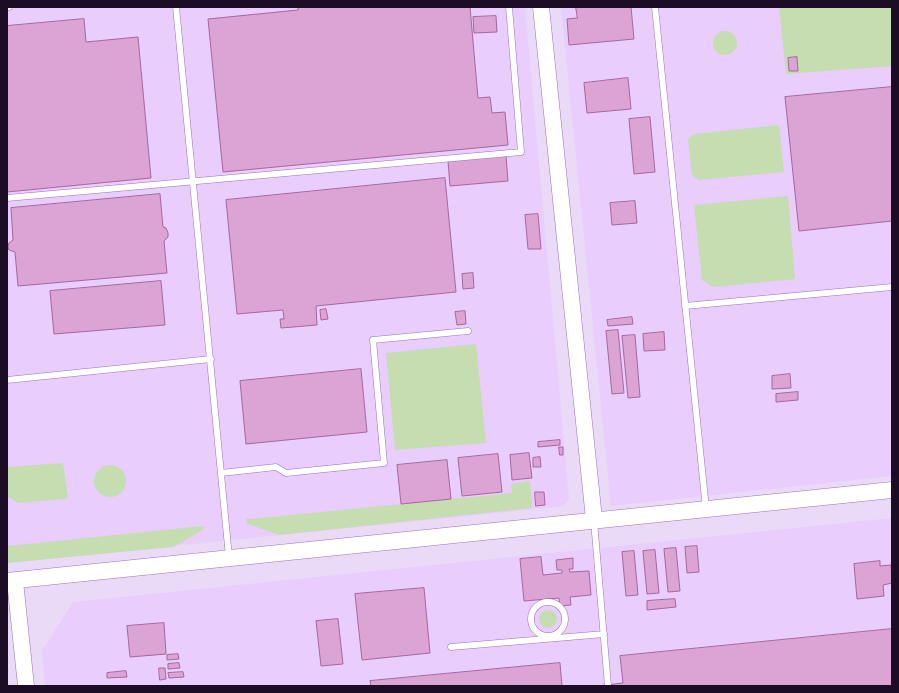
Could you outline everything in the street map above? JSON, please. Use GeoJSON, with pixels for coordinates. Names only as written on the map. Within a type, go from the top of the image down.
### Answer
{"type":"FeatureCollection","features":[{"type":"Feature","properties":{"kind":"street"},"geometry":{"type":"LineString","coordinates":[[541,7],[594,519]]}},
{"type":"Feature","properties":{"kind":"street"},"geometry":{"type":"LineString","coordinates":[[26,686],[11,581],[594,519],[892,490]]}},
{"type":"Feature","properties":{"kind":"lane"},"geometry":{"type":"LineString","coordinates":[[176,7],[229,559]]}},
{"type":"Feature","properties":{"kind":"lane"},"geometry":{"type":"LineString","coordinates":[[7,198],[521,152],[509,7]]}},
{"type":"Feature","properties":{"kind":"lane"},"geometry":{"type":"LineString","coordinates":[[654,7],[706,508]]}},
{"type":"Feature","properties":{"kind":"lane"},"geometry":{"type":"LineString","coordinates":[[685,306],[892,287]]}},
{"type":"Feature","properties":{"kind":"lane"},"geometry":{"type":"LineString","coordinates":[[221,473],[276,467],[286,473],[384,463],[373,340],[468,331]]}},
{"type":"Feature","properties":{"kind":"lane"},"geometry":{"type":"LineString","coordinates":[[7,380],[211,360]]}},
{"type":"Feature","properties":{"kind":"lane"},"geometry":{"type":"LineString","coordinates":[[594,519],[608,686]]}},
{"type":"Feature","properties":{"kind":"lane"},"geometry":{"type":"LineString","coordinates":[[547,603],[557,605],[561,609],[565,618],[563,627],[550,638],[538,633],[532,619],[535,609],[538,606],[547,603]]}},
{"type":"Feature","properties":{"kind":"lane"},"geometry":{"type":"LineString","coordinates":[[451,647],[604,634]]}},
{"type":"Feature","properties":{"kind":"shaded area"},"geometry":{"type":"Polygon","coordinates":[[[7,7],[525,7],[569,499],[564,506],[7,563],[7,7]]]}},
{"type":"Feature","properties":{"kind":"shaded area"},"geometry":{"type":"Polygon","coordinates":[[[561,7],[892,7],[892,476],[611,506],[561,7]]]}},
{"type":"Feature","properties":{"kind":"shaded area"},"geometry":{"type":"Polygon","coordinates":[[[892,518],[892,686],[45,686],[42,651],[73,602],[892,518]]]}},
{"type":"Feature","properties":{"kind":"green space"},"geometry":{"type":"Polygon","coordinates":[[[779,7],[892,7],[892,66],[786,74],[779,7]]]}},
{"type":"Feature","properties":{"kind":"green space"},"geometry":{"type":"Polygon","coordinates":[[[725,31],[733,35],[737,43],[733,51],[725,55],[717,51],[713,43],[717,35],[725,31]]]}},
{"type":"Feature","properties":{"kind":"green space"},"geometry":{"type":"Polygon","coordinates":[[[779,125],[784,172],[699,180],[692,175],[688,139],[694,134],[779,125]]]}},
{"type":"Feature","properties":{"kind":"green space"},"geometry":{"type":"Polygon","coordinates":[[[788,196],[795,279],[714,287],[702,280],[694,205],[788,196]]]}},
{"type":"Feature","properties":{"kind":"green space"},"geometry":{"type":"Polygon","coordinates":[[[476,344],[486,443],[395,450],[386,353],[476,344]]]}},
{"type":"Feature","properties":{"kind":"green space"},"geometry":{"type":"Polygon","coordinates":[[[63,463],[68,497],[66,499],[18,503],[7,496],[7,467],[63,463]]]}},
{"type":"Feature","properties":{"kind":"green space"},"geometry":{"type":"Polygon","coordinates":[[[110,465],[121,470],[126,481],[121,492],[110,497],[99,492],[94,481],[99,470],[110,465]]]}},
{"type":"Feature","properties":{"kind":"green space"},"geometry":{"type":"Polygon","coordinates":[[[530,481],[532,508],[279,535],[246,523],[246,519],[512,493],[511,484],[530,481]]]}},
{"type":"Feature","properties":{"kind":"green space"},"geometry":{"type":"Polygon","coordinates":[[[203,526],[204,529],[173,547],[7,563],[7,546],[203,526]]]}},
{"type":"Feature","properties":{"kind":"green space"},"geometry":{"type":"Polygon","coordinates":[[[544,610],[552,610],[557,615],[555,626],[552,628],[544,628],[539,623],[539,615],[544,610]]]}},
{"type":"Feature","properties":{"kind":"building"},"geometry":{"type":"Polygon","coordinates":[[[298,7],[470,7],[478,98],[490,97],[492,113],[505,112],[508,145],[223,172],[208,19],[298,10],[298,7]]]}},
{"type":"Feature","properties":{"kind":"building"},"geometry":{"type":"Polygon","coordinates":[[[576,7],[631,7],[634,39],[569,45],[567,19],[577,18],[576,7]]]}},
{"type":"Feature","properties":{"kind":"building"},"geometry":{"type":"Polygon","coordinates":[[[496,16],[497,32],[474,33],[473,17],[496,16]]]}},
{"type":"Feature","properties":{"kind":"building"},"geometry":{"type":"Polygon","coordinates":[[[84,19],[86,42],[138,37],[151,178],[7,192],[7,26],[84,19]]]}},
{"type":"Feature","properties":{"kind":"building"},"geometry":{"type":"Polygon","coordinates":[[[797,57],[798,71],[789,71],[788,58],[797,57]]]}},
{"type":"Feature","properties":{"kind":"building"},"geometry":{"type":"Polygon","coordinates":[[[628,78],[631,109],[587,113],[584,83],[628,78]]]}},
{"type":"Feature","properties":{"kind":"building"},"geometry":{"type":"Polygon","coordinates":[[[892,87],[892,221],[799,231],[785,97],[892,87]]]}},
{"type":"Feature","properties":{"kind":"building"},"geometry":{"type":"Polygon","coordinates":[[[650,117],[655,172],[634,174],[629,119],[650,117]]]}},
{"type":"Feature","properties":{"kind":"building"},"geometry":{"type":"Polygon","coordinates":[[[506,156],[508,181],[450,186],[448,161],[506,156]]]}},
{"type":"Feature","properties":{"kind":"building"},"geometry":{"type":"Polygon","coordinates":[[[445,178],[456,292],[316,306],[317,325],[281,328],[280,319],[284,319],[283,310],[237,314],[226,200],[445,178]]]}},
{"type":"Feature","properties":{"kind":"building"},"geometry":{"type":"Polygon","coordinates":[[[160,194],[163,227],[166,228],[168,233],[168,237],[164,241],[167,273],[18,286],[15,252],[9,250],[8,247],[9,243],[13,240],[11,208],[160,194]]]}},
{"type":"Feature","properties":{"kind":"building"},"geometry":{"type":"Polygon","coordinates":[[[635,201],[637,223],[612,225],[610,203],[635,201]]]}},
{"type":"Feature","properties":{"kind":"building"},"geometry":{"type":"Polygon","coordinates":[[[538,214],[541,249],[528,249],[525,215],[538,214]]]}},
{"type":"Feature","properties":{"kind":"building"},"geometry":{"type":"Polygon","coordinates":[[[473,273],[474,288],[463,289],[462,274],[473,273]]]}},
{"type":"Feature","properties":{"kind":"building"},"geometry":{"type":"Polygon","coordinates":[[[161,281],[165,325],[54,334],[50,291],[161,281]]]}},
{"type":"Feature","properties":{"kind":"building"},"geometry":{"type":"Polygon","coordinates":[[[326,309],[328,319],[321,320],[320,310],[326,309]]]}},
{"type":"Feature","properties":{"kind":"building"},"geometry":{"type":"Polygon","coordinates":[[[465,311],[466,324],[457,325],[455,312],[465,311]]]}},
{"type":"Feature","properties":{"kind":"building"},"geometry":{"type":"Polygon","coordinates":[[[632,317],[633,324],[608,326],[607,320],[632,317]]]}},
{"type":"Feature","properties":{"kind":"building"},"geometry":{"type":"Polygon","coordinates":[[[618,330],[624,393],[612,394],[606,331],[618,330]]]}},
{"type":"Feature","properties":{"kind":"building"},"geometry":{"type":"Polygon","coordinates":[[[664,332],[665,350],[644,351],[643,334],[664,332]]]}},
{"type":"Feature","properties":{"kind":"building"},"geometry":{"type":"Polygon","coordinates":[[[635,335],[640,397],[628,398],[622,336],[635,335]]]}},
{"type":"Feature","properties":{"kind":"building"},"geometry":{"type":"Polygon","coordinates":[[[361,369],[367,432],[246,444],[240,381],[361,369]]]}},
{"type":"Feature","properties":{"kind":"building"},"geometry":{"type":"Polygon","coordinates":[[[790,374],[791,388],[772,389],[772,376],[790,374]]]}},
{"type":"Feature","properties":{"kind":"building"},"geometry":{"type":"Polygon","coordinates":[[[798,392],[798,400],[776,402],[776,394],[798,392]]]}},
{"type":"Feature","properties":{"kind":"building"},"geometry":{"type":"Polygon","coordinates":[[[560,440],[560,445],[538,447],[538,442],[560,440]]]}},
{"type":"Feature","properties":{"kind":"building"},"geometry":{"type":"Polygon","coordinates":[[[559,447],[563,447],[563,455],[560,455],[559,447]]]}},
{"type":"Feature","properties":{"kind":"building"},"geometry":{"type":"Polygon","coordinates":[[[529,453],[532,478],[512,480],[510,455],[529,453]]]}},
{"type":"Feature","properties":{"kind":"building"},"geometry":{"type":"Polygon","coordinates":[[[498,454],[502,492],[462,496],[458,458],[498,454]]]}},
{"type":"Feature","properties":{"kind":"building"},"geometry":{"type":"Polygon","coordinates":[[[540,457],[541,467],[533,467],[533,458],[540,457]]]}},
{"type":"Feature","properties":{"kind":"building"},"geometry":{"type":"Polygon","coordinates":[[[447,460],[451,499],[401,504],[397,465],[447,460]]]}},
{"type":"Feature","properties":{"kind":"building"},"geometry":{"type":"Polygon","coordinates":[[[535,492],[544,492],[545,505],[536,506],[535,492]]]}},
{"type":"Feature","properties":{"kind":"building"},"geometry":{"type":"Polygon","coordinates":[[[697,546],[699,572],[687,573],[685,547],[697,546]]]}},
{"type":"Feature","properties":{"kind":"building"},"geometry":{"type":"Polygon","coordinates":[[[676,548],[680,591],[668,592],[664,549],[676,548]]]}},
{"type":"Feature","properties":{"kind":"building"},"geometry":{"type":"Polygon","coordinates":[[[655,550],[659,593],[647,594],[643,551],[655,550]]]}},
{"type":"Feature","properties":{"kind":"building"},"geometry":{"type":"Polygon","coordinates":[[[634,551],[638,595],[626,596],[622,552],[634,551]]]}},
{"type":"Feature","properties":{"kind":"building"},"geometry":{"type":"Polygon","coordinates":[[[541,557],[543,575],[562,573],[562,570],[557,570],[556,560],[573,558],[573,569],[569,569],[570,572],[589,571],[591,595],[570,597],[571,605],[560,606],[559,598],[524,601],[520,559],[541,557]]]}},
{"type":"Feature","properties":{"kind":"building"},"geometry":{"type":"Polygon","coordinates":[[[880,561],[880,566],[891,565],[892,583],[883,585],[884,596],[857,599],[854,564],[880,561]]]}},
{"type":"Feature","properties":{"kind":"building"},"geometry":{"type":"Polygon","coordinates":[[[424,588],[430,653],[362,660],[355,594],[424,588]]]}},
{"type":"Feature","properties":{"kind":"building"},"geometry":{"type":"Polygon","coordinates":[[[675,599],[676,607],[647,610],[647,601],[675,599]]]}},
{"type":"Feature","properties":{"kind":"building"},"geometry":{"type":"Polygon","coordinates":[[[338,619],[343,664],[321,666],[316,621],[338,619]]]}},
{"type":"Feature","properties":{"kind":"building"},"geometry":{"type":"Polygon","coordinates":[[[164,623],[166,654],[130,657],[127,626],[164,623]]]}},
{"type":"Feature","properties":{"kind":"building"},"geometry":{"type":"Polygon","coordinates":[[[892,629],[892,686],[597,686],[623,683],[620,656],[892,629]]]}},
{"type":"Feature","properties":{"kind":"building"},"geometry":{"type":"Polygon","coordinates":[[[178,654],[179,659],[167,660],[167,655],[178,654]]]}},
{"type":"Feature","properties":{"kind":"building"},"geometry":{"type":"Polygon","coordinates":[[[179,663],[180,668],[168,669],[168,664],[179,663]]]}},
{"type":"Feature","properties":{"kind":"building"},"geometry":{"type":"Polygon","coordinates":[[[560,663],[562,686],[371,686],[370,681],[560,663]]]}},
{"type":"Feature","properties":{"kind":"building"},"geometry":{"type":"Polygon","coordinates":[[[159,668],[165,668],[166,679],[160,680],[159,668]]]}},
{"type":"Feature","properties":{"kind":"building"},"geometry":{"type":"Polygon","coordinates":[[[126,671],[127,677],[107,678],[107,673],[126,671]]]}},
{"type":"Feature","properties":{"kind":"building"},"geometry":{"type":"Polygon","coordinates":[[[183,672],[184,677],[169,678],[168,673],[183,672]]]}}]}
